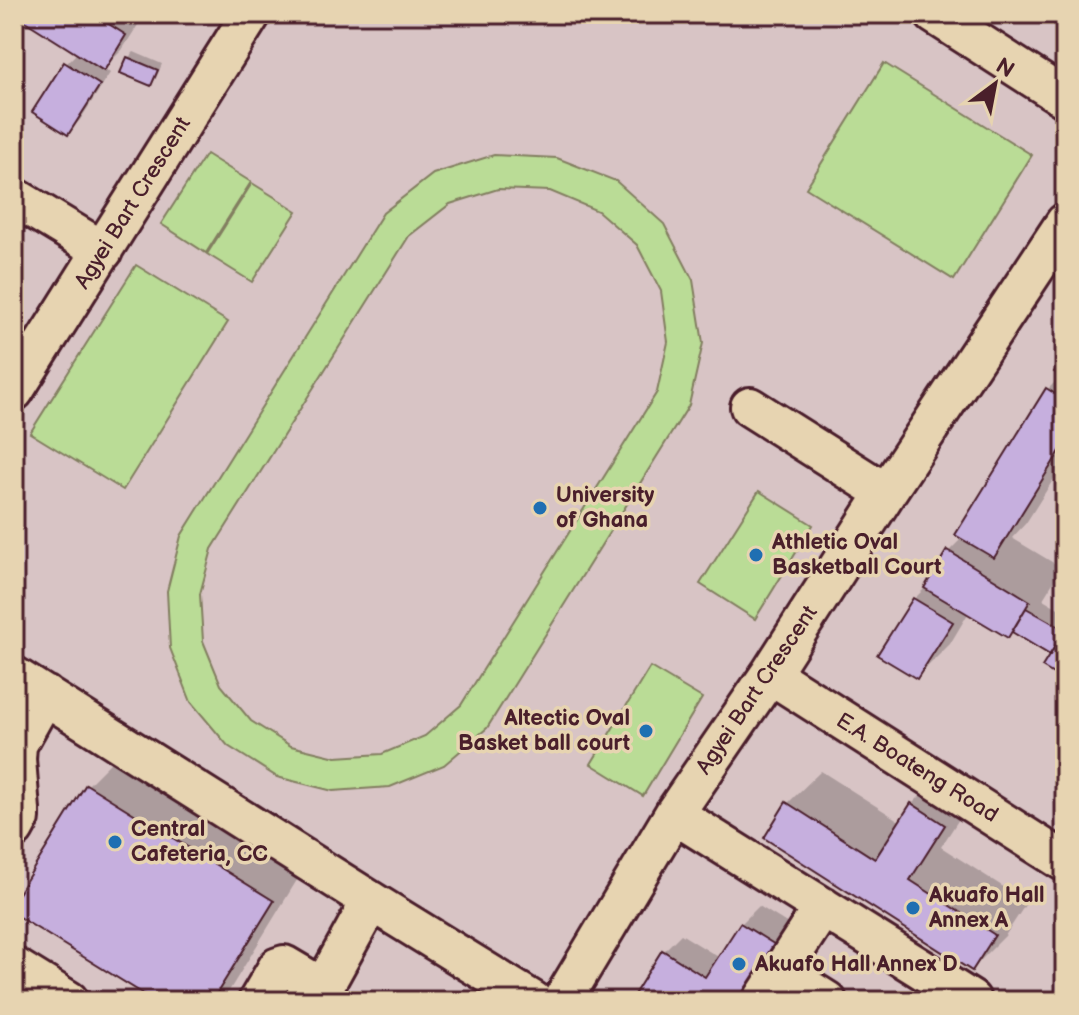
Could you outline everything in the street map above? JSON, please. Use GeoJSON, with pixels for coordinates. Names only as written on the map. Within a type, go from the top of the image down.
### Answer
{"type":"FeatureCollection","features":[{"type":"Feature","properties":{"kind":"street","name":"Agyei Bart Crescent"},"geometry":{"type":"LineString","coordinates":[[14,391],[251,14]]}},
{"type":"Feature","properties":{"kind":"street"},"geometry":{"type":"LineString","coordinates":[[934,14],[1065,98]]}},
{"type":"Feature","properties":{"kind":"street"},"geometry":{"type":"LineString","coordinates":[[14,197],[103,251]]}},
{"type":"Feature","properties":{"kind":"street","name":"Agyei Bart Crescent"},"geometry":{"type":"LineString","coordinates":[[562,1001],[674,814],[770,674],[1065,223]]}},
{"type":"Feature","properties":{"kind":"street"},"geometry":{"type":"LineString","coordinates":[[750,407],[886,493]]}},
{"type":"Feature","properties":{"kind":"street","name":"E.A. Boateng Road"},"geometry":{"type":"LineString","coordinates":[[770,674],[1065,862]]}},
{"type":"Feature","properties":{"kind":"street"},"geometry":{"type":"LineString","coordinates":[[14,829],[20,818],[17,745],[30,685],[533,1001]]}},
{"type":"Feature","properties":{"kind":"street"},"geometry":{"type":"LineString","coordinates":[[674,814],[971,1000]]}},
{"type":"Feature","properties":{"kind":"street"},"geometry":{"type":"LineString","coordinates":[[258,1001],[278,967],[284,965],[319,995],[371,901]]}},
{"type":"Feature","properties":{"kind":"street"},"geometry":{"type":"LineString","coordinates":[[823,907],[771,987],[827,1001]]}},
{"type":"Feature","properties":{"kind":"street"},"geometry":{"type":"LineString","coordinates":[[14,967],[69,1001]]}},
{"type":"Feature","properties":{"kind":"shaded area","name":"University of Ghana"},"geometry":{"type":"Polygon","coordinates":[[[14,14],[1065,14],[1065,1001],[14,1001],[14,14]]]}},
{"type":"Feature","properties":{"kind":"green space"},"geometry":{"type":"Polygon","coordinates":[[[884,63],[1032,155],[954,280],[806,188],[884,63]]]}},
{"type":"Feature","properties":{"kind":"green space"},"geometry":{"type":"Polygon","coordinates":[[[206,154],[251,182],[206,253],[161,224],[206,154]]]}},
{"type":"Feature","properties":{"kind":"green space"},"geometry":{"type":"Polygon","coordinates":[[[494,155],[557,158],[616,181],[664,224],[693,280],[703,343],[689,405],[487,728],[444,765],[390,787],[333,791],[277,777],[228,746],[191,702],[170,648],[167,591],[181,536],[383,213],[433,174],[494,155]],[[498,189],[450,204],[409,236],[212,549],[200,594],[203,641],[221,685],[251,721],[291,746],[336,757],[382,754],[425,736],[461,705],[657,392],[668,342],[661,291],[637,245],[598,211],[550,191],[498,189]]]}},
{"type":"Feature","properties":{"kind":"green space"},"geometry":{"type":"Polygon","coordinates":[[[252,183],[297,211],[252,282],[207,254],[252,183]]]}},
{"type":"Feature","properties":{"kind":"green space"},"geometry":{"type":"Polygon","coordinates":[[[136,265],[228,322],[123,490],[30,433],[136,265]]]}},
{"type":"Feature","properties":{"kind":"green space","name":"Athletic Oval Basketball Court"},"geometry":{"type":"Polygon","coordinates":[[[759,491],[813,525],[755,619],[700,584],[759,491]]]}},
{"type":"Feature","properties":{"kind":"green space","name":"Altectic Oval Basket ball court"},"geometry":{"type":"Polygon","coordinates":[[[650,667],[702,698],[643,796],[591,764],[650,667]]]}},
{"type":"Feature","properties":{"kind":"building"},"geometry":{"type":"Polygon","coordinates":[[[22,14],[93,14],[126,35],[104,71],[20,18],[22,14]]]}},
{"type":"Feature","properties":{"kind":"building"},"geometry":{"type":"Polygon","coordinates":[[[527,14],[549,14],[543,24],[527,14]]]}},
{"type":"Feature","properties":{"kind":"building"},"geometry":{"type":"Polygon","coordinates":[[[127,57],[158,70],[151,86],[120,73],[127,57]]]}},
{"type":"Feature","properties":{"kind":"building"},"geometry":{"type":"Polygon","coordinates":[[[64,62],[100,85],[68,135],[32,112],[64,62]]]}},
{"type":"Feature","properties":{"kind":"building"},"geometry":{"type":"Polygon","coordinates":[[[1065,354],[1065,379],[1054,372],[1065,354]]]}},
{"type":"Feature","properties":{"kind":"building"},"geometry":{"type":"Polygon","coordinates":[[[1046,388],[1065,400],[1065,443],[994,558],[955,535],[1046,388]]]}},
{"type":"Feature","properties":{"kind":"building"},"geometry":{"type":"Polygon","coordinates":[[[947,550],[1030,601],[1008,638],[924,588],[947,550]]]}},
{"type":"Feature","properties":{"kind":"building"},"geometry":{"type":"Polygon","coordinates":[[[913,598],[953,622],[917,679],[877,655],[913,598]]]}},
{"type":"Feature","properties":{"kind":"building"},"geometry":{"type":"Polygon","coordinates":[[[1026,608],[1065,630],[1050,655],[1012,632],[1026,608]]]}},
{"type":"Feature","properties":{"kind":"building"},"geometry":{"type":"Polygon","coordinates":[[[1065,630],[1065,681],[1042,667],[1065,630]]]}},
{"type":"Feature","properties":{"kind":"building","name":"Central Cafeteria, CC"},"geometry":{"type":"Polygon","coordinates":[[[86,784],[274,901],[212,1001],[155,1001],[14,914],[14,900],[86,784]]]}},
{"type":"Feature","properties":{"kind":"building","name":"Akuafo Hall Annex A"},"geometry":{"type":"Polygon","coordinates":[[[786,802],[875,859],[911,803],[945,825],[910,880],[995,935],[972,971],[764,838],[786,802]]]}},
{"type":"Feature","properties":{"kind":"building","name":"Akuafo Hall Annex D"},"geometry":{"type":"Polygon","coordinates":[[[740,923],[777,946],[742,1001],[630,1001],[662,950],[705,977],[740,923]]]}},
{"type":"Feature","properties":{"kind":"place","name":"University of Ghana"},"geometry":{"type":"Point","coordinates":[540,508]}},
{"type":"Feature","properties":{"kind":"place","name":"Athletic Oval Basketball Court"},"geometry":{"type":"Point","coordinates":[756,555]}},
{"type":"Feature","properties":{"kind":"place","name":"Altectic Oval Basket ball court"},"geometry":{"type":"Point","coordinates":[646,731]}},
{"type":"Feature","properties":{"kind":"place","name":"Central Cafeteria, CC"},"geometry":{"type":"Point","coordinates":[115,842]}},
{"type":"Feature","properties":{"kind":"place","name":"Akuafo Hall Annex A"},"geometry":{"type":"Point","coordinates":[913,908]}},
{"type":"Feature","properties":{"kind":"place","name":"Akuafo Hall Annex D"},"geometry":{"type":"Point","coordinates":[739,964]}}]}
